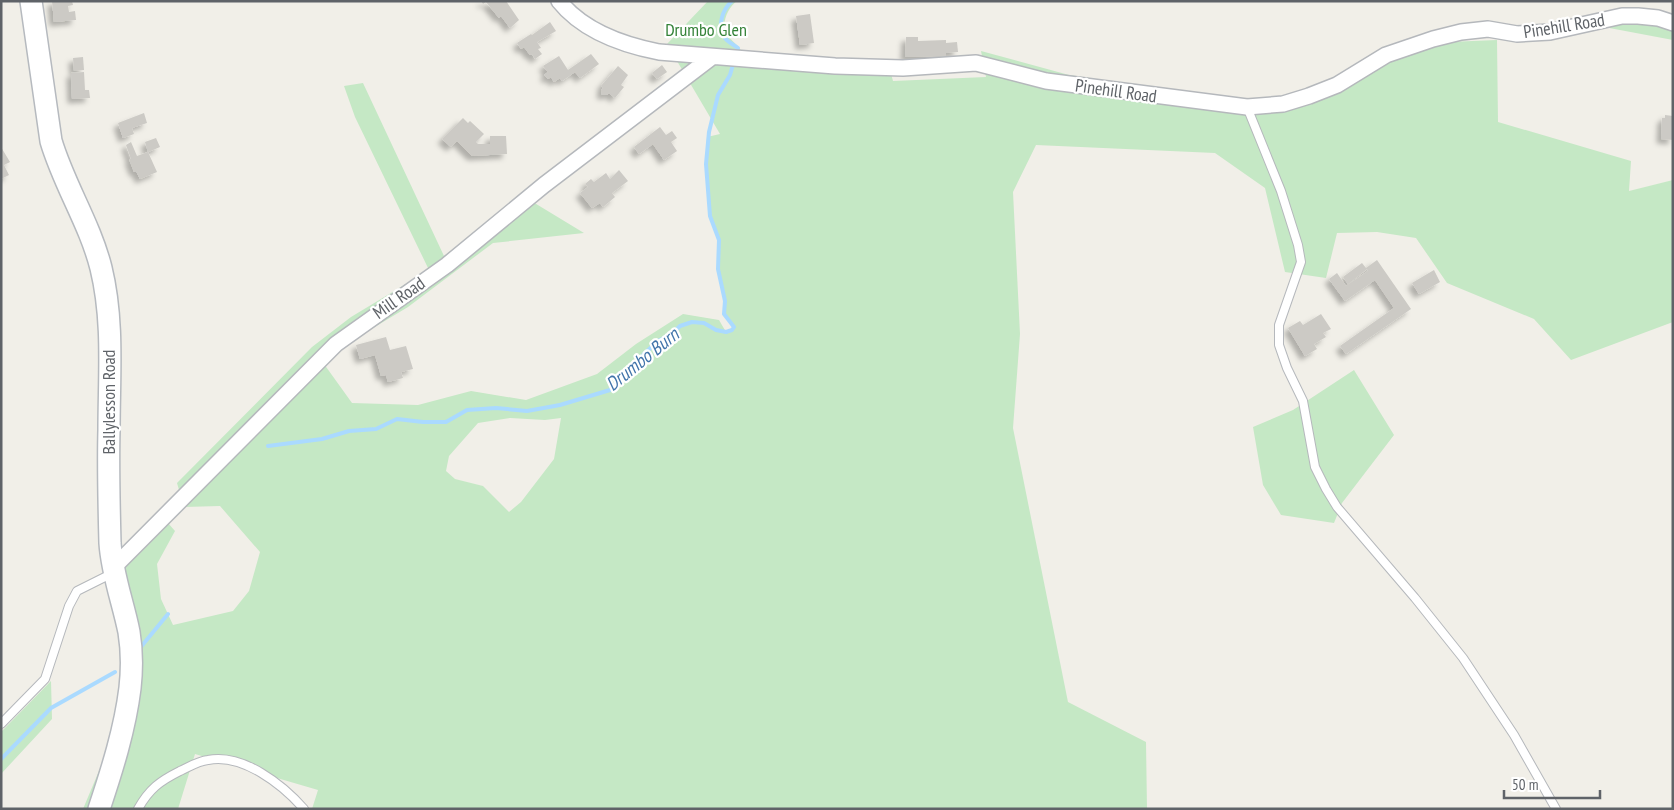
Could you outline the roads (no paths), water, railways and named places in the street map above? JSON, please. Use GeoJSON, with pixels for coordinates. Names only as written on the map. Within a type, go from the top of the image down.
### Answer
{"type":"FeatureCollection","features":[{"type":"Feature","properties":{"kind":"main road","name":"Ballylesson Road"},"geometry":{"type":"LineString","coordinates":[[31,1],[51,141],[58,164],[94,246],[101,268],[108,308],[110,357],[109,460],[113,571],[129,631],[132,659],[130,688],[122,728],[112,769],[99,809]]}},
{"type":"Feature","properties":{"kind":"street","name":"Pinehill Road"},"geometry":{"type":"LineString","coordinates":[[559,1],[568,13],[614,39],[638,48],[659,52],[742,59],[903,68],[976,63],[1046,81],[1247,107],[1283,104],[1309,96],[1338,85],[1386,55],[1433,39],[1461,32],[1488,29],[1517,34],[1550,32],[1622,16],[1658,18],[1673,23]]}},
{"type":"Feature","properties":{"kind":"street","name":"Mill Road"},"geometry":{"type":"LineString","coordinates":[[113,571],[336,344],[447,264],[544,185],[719,57]]}},
{"type":"Feature","properties":{"kind":"lane"},"geometry":{"type":"LineString","coordinates":[[1247,107],[1282,191],[1298,244],[1301,262],[1279,325],[1279,345],[1287,368],[1303,401],[1315,467],[1326,490],[1337,506],[1463,658],[1514,735],[1556,809]]}},
{"type":"Feature","properties":{"kind":"lane"},"geometry":{"type":"LineString","coordinates":[[1,724],[45,679],[69,606],[77,591],[113,571]]}},
{"type":"Feature","properties":{"kind":"lane"},"geometry":{"type":"LineString","coordinates":[[138,809],[147,793],[164,779],[193,765],[209,760],[229,760],[256,769],[290,793],[304,809]]}},
{"type":"Feature","properties":{"kind":"waterway","name":"Drumbo Burn"},"geometry":{"type":"LineString","coordinates":[[732,1],[723,13],[721,28],[725,38],[738,48],[736,54]]}},
{"type":"Feature","properties":{"kind":"waterway","name":"Drumbo Burn"},"geometry":{"type":"LineString","coordinates":[[268,446],[322,439],[349,431],[376,429],[397,419],[446,422],[467,410],[496,408],[527,411],[560,405],[610,390],[625,377],[644,354],[658,341],[672,334],[680,326],[692,322],[704,323],[716,330],[726,332],[732,330],[734,327],[724,314],[725,301],[718,269],[719,240],[710,216],[706,164],[709,132],[718,95],[730,75],[734,61]]}},
{"type":"Feature","properties":{"kind":"waterway","name":"Drumbo Burn"},"geometry":{"type":"LineString","coordinates":[[140,648],[168,614]]}},
{"type":"Feature","properties":{"kind":"waterway","name":"Drumbo Burn"},"geometry":{"type":"LineString","coordinates":[[1,759],[51,708],[115,672]]}},
{"type":"Feature","properties":{"kind":"park label","name":"Drumbo Glen"},"geometry":{"type":"Point","coordinates":[706,30]}}]}
